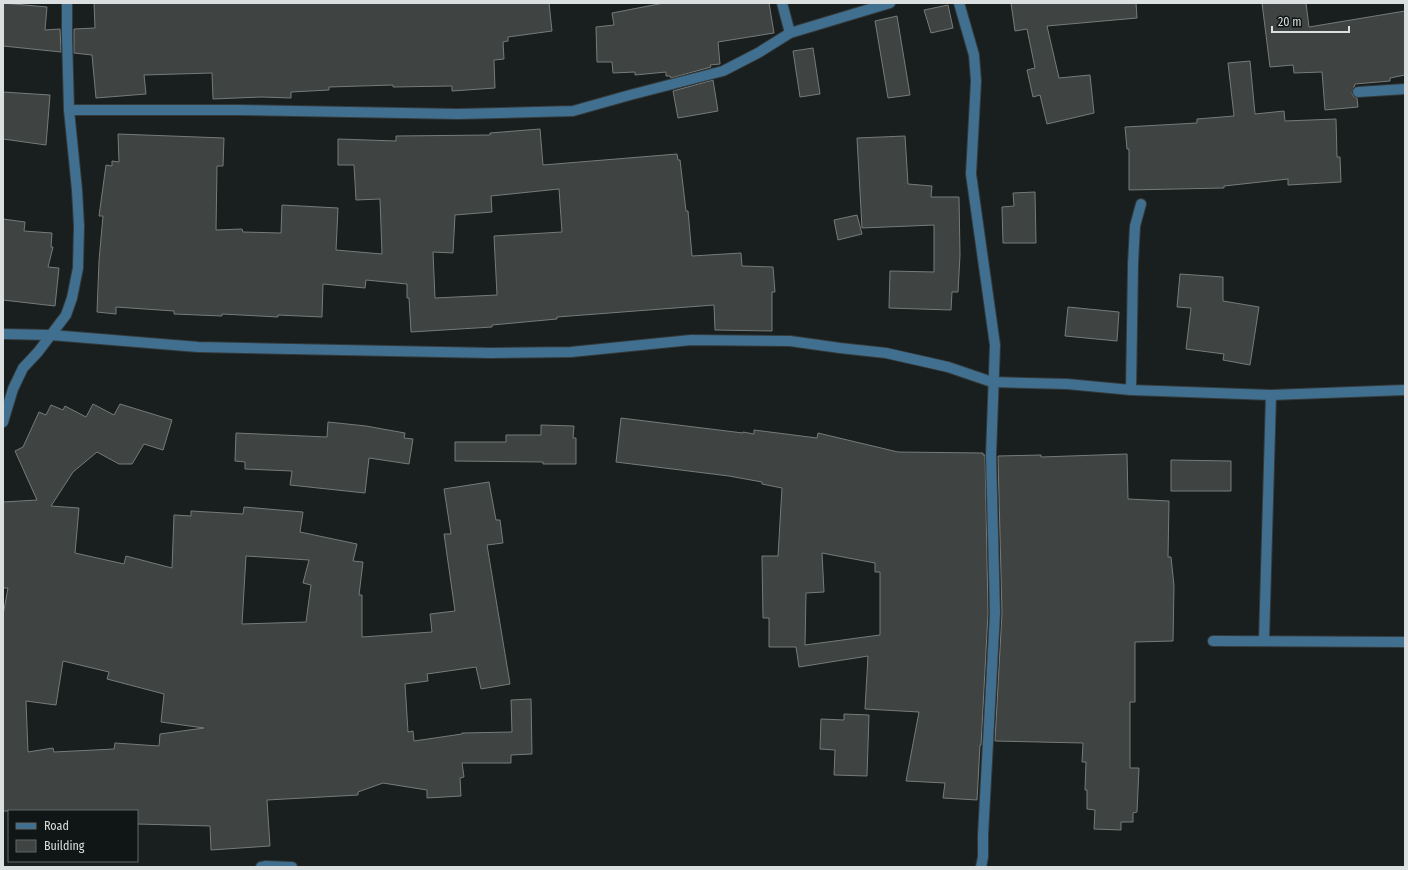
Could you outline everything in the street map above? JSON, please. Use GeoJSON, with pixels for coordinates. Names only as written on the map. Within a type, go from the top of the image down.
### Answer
{"type":"FeatureCollection","features":[{"type":"Feature","properties":{"kind":"street"},"geometry":{"type":"LineString","coordinates":[[3,422],[13,388],[23,368],[38,352],[66,315],[72,298],[78,268],[79,226],[69,110],[67,3]]}},
{"type":"Feature","properties":{"kind":"street"},"geometry":{"type":"LineString","coordinates":[[782,3],[790,33]]}},
{"type":"Feature","properties":{"kind":"street"},"geometry":{"type":"LineString","coordinates":[[69,110],[238,110],[458,114],[573,111],[723,71],[758,53],[790,33],[890,3]]}},
{"type":"Feature","properties":{"kind":"street"},"geometry":{"type":"LineString","coordinates":[[959,3],[974,55],[976,81],[971,174],[995,345],[992,382],[991,455],[995,613],[983,857],[981,867]]}},
{"type":"Feature","properties":{"kind":"street"},"geometry":{"type":"LineString","coordinates":[[1358,92],[1405,89]]}},
{"type":"Feature","properties":{"kind":"street"},"geometry":{"type":"LineString","coordinates":[[1131,390],[1135,226],[1141,204]]}},
{"type":"Feature","properties":{"kind":"street"},"geometry":{"type":"LineString","coordinates":[[3,334],[51,335],[198,347],[491,353],[571,352],[691,340],[790,341],[886,353],[948,367],[992,382],[1067,384],[1131,390],[1271,395],[1405,390]]}},
{"type":"Feature","properties":{"kind":"street"},"geometry":{"type":"LineString","coordinates":[[1264,641],[1271,395]]}},
{"type":"Feature","properties":{"kind":"street"},"geometry":{"type":"LineString","coordinates":[[1213,641],[1405,642]]}},
{"type":"Feature","properties":{"kind":"street"},"geometry":{"type":"LineString","coordinates":[[261,867],[292,867]]}},
{"type":"Feature","properties":{"kind":"building"},"geometry":{"type":"Polygon","coordinates":[[[3,3],[47,7],[45,30],[60,29],[61,52],[3,46],[3,3]]]}},
{"type":"Feature","properties":{"kind":"building"},"geometry":{"type":"Polygon","coordinates":[[[94,3],[549,3],[552,31],[508,37],[508,41],[503,42],[504,59],[494,60],[495,88],[452,91],[452,86],[393,87],[393,85],[329,87],[329,90],[291,92],[291,98],[261,97],[213,99],[212,73],[144,75],[146,94],[96,98],[92,55],[74,53],[74,29],[95,28],[94,3]]]}},
{"type":"Feature","properties":{"kind":"building"},"geometry":{"type":"Polygon","coordinates":[[[664,3],[769,3],[774,33],[718,42],[720,64],[710,65],[711,67],[671,78],[670,76],[666,76],[666,72],[635,75],[635,72],[613,73],[612,62],[597,62],[596,27],[614,25],[612,13],[664,3]]]}},
{"type":"Feature","properties":{"kind":"building"},"geometry":{"type":"Polygon","coordinates":[[[1011,3],[1136,3],[1137,18],[1047,26],[1059,78],[1090,75],[1094,113],[1047,124],[1040,95],[1033,97],[1027,70],[1035,68],[1027,29],[1015,31],[1011,3]]]}},
{"type":"Feature","properties":{"kind":"building"},"geometry":{"type":"Polygon","coordinates":[[[1262,3],[1306,3],[1309,27],[1405,11],[1405,75],[1390,78],[1390,81],[1355,84],[1352,93],[1353,96],[1357,98],[1358,107],[1325,110],[1322,72],[1294,73],[1293,65],[1270,67],[1262,3]]]}},
{"type":"Feature","properties":{"kind":"building"},"geometry":{"type":"Polygon","coordinates":[[[948,5],[953,28],[931,33],[924,10],[948,5]]]}},
{"type":"Feature","properties":{"kind":"building"},"geometry":{"type":"Polygon","coordinates":[[[897,16],[910,95],[888,98],[875,21],[897,16]]]}},
{"type":"Feature","properties":{"kind":"building"},"geometry":{"type":"Polygon","coordinates":[[[813,48],[820,94],[800,97],[793,51],[813,48]]]}},
{"type":"Feature","properties":{"kind":"building"},"geometry":{"type":"Polygon","coordinates":[[[1250,61],[1255,114],[1284,111],[1285,121],[1336,119],[1337,157],[1340,157],[1341,182],[1288,185],[1288,179],[1224,186],[1224,188],[1129,190],[1129,149],[1127,149],[1125,127],[1197,123],[1197,119],[1234,116],[1228,63],[1250,61]]]}},
{"type":"Feature","properties":{"kind":"building"},"geometry":{"type":"Polygon","coordinates":[[[713,80],[718,111],[678,118],[673,91],[713,80]]]}},
{"type":"Feature","properties":{"kind":"building"},"geometry":{"type":"Polygon","coordinates":[[[3,92],[50,95],[46,145],[3,139],[3,92]]]}},
{"type":"Feature","properties":{"kind":"building"},"geometry":{"type":"Polygon","coordinates":[[[540,129],[543,165],[677,154],[678,160],[680,160],[686,211],[688,211],[692,256],[741,253],[742,266],[773,267],[775,292],[772,292],[772,331],[715,330],[714,305],[557,317],[557,319],[492,325],[492,327],[411,332],[407,284],[366,280],[365,288],[323,284],[322,317],[174,314],[174,311],[116,307],[116,314],[97,312],[103,216],[99,216],[106,165],[112,166],[112,161],[119,162],[118,134],[224,138],[223,166],[217,166],[216,230],[242,229],[243,232],[281,233],[282,205],[338,208],[336,250],[382,254],[380,199],[356,200],[354,165],[338,165],[338,139],[396,141],[396,136],[490,135],[490,133],[540,129]],[[559,189],[491,196],[492,212],[455,215],[453,253],[433,252],[435,298],[497,295],[494,236],[562,232],[559,189]]]}},
{"type":"Feature","properties":{"kind":"building"},"geometry":{"type":"Polygon","coordinates":[[[905,136],[908,184],[932,186],[931,197],[959,197],[960,255],[958,292],[952,292],[951,310],[889,308],[890,271],[934,272],[934,225],[862,228],[857,138],[905,136]]]}},
{"type":"Feature","properties":{"kind":"building"},"geometry":{"type":"Polygon","coordinates":[[[1035,192],[1036,243],[1003,243],[1002,207],[1014,206],[1013,193],[1035,192]]]}},
{"type":"Feature","properties":{"kind":"building"},"geometry":{"type":"Polygon","coordinates":[[[857,215],[862,234],[838,240],[834,220],[857,215]]]}},
{"type":"Feature","properties":{"kind":"building"},"geometry":{"type":"Polygon","coordinates":[[[3,219],[25,222],[24,231],[52,233],[51,247],[53,247],[48,267],[59,268],[55,306],[3,300],[3,219]]]}},
{"type":"Feature","properties":{"kind":"building"},"geometry":{"type":"Polygon","coordinates":[[[1180,274],[1223,277],[1223,301],[1259,307],[1250,365],[1223,360],[1224,354],[1186,349],[1191,308],[1177,307],[1180,274]]]}},
{"type":"Feature","properties":{"kind":"building"},"geometry":{"type":"Polygon","coordinates":[[[1068,307],[1119,312],[1117,341],[1065,336],[1068,307]]]}},
{"type":"Feature","properties":{"kind":"building"},"geometry":{"type":"Polygon","coordinates":[[[93,404],[114,415],[120,404],[172,420],[163,450],[144,444],[132,464],[119,464],[97,452],[73,472],[51,506],[79,508],[75,553],[124,564],[126,556],[172,568],[174,515],[191,516],[191,511],[243,514],[244,507],[303,512],[300,532],[357,544],[353,561],[363,562],[359,595],[362,595],[362,637],[432,632],[430,614],[455,611],[444,534],[451,534],[444,489],[489,482],[496,520],[500,520],[503,543],[487,545],[510,684],[481,689],[476,667],[427,674],[428,681],[405,684],[408,732],[413,731],[414,741],[462,733],[512,732],[511,700],[531,699],[532,754],[511,755],[511,763],[462,763],[464,777],[460,778],[461,796],[427,798],[427,790],[383,783],[358,792],[358,795],[267,800],[270,846],[211,850],[210,826],[138,824],[138,810],[3,811],[3,615],[8,588],[3,588],[3,502],[37,500],[15,451],[23,447],[39,412],[46,415],[51,405],[63,410],[65,406],[86,417],[93,404]],[[246,556],[242,624],[306,622],[311,585],[303,583],[309,560],[246,556]],[[63,661],[56,705],[26,701],[28,752],[53,748],[54,752],[114,749],[115,743],[159,746],[160,734],[204,728],[161,722],[164,694],[107,679],[109,672],[63,661]]]}},
{"type":"Feature","properties":{"kind":"building"},"geometry":{"type":"Polygon","coordinates":[[[621,418],[754,434],[754,430],[817,438],[818,433],[898,452],[983,453],[983,455],[985,455],[988,613],[977,800],[943,798],[945,783],[906,781],[919,712],[865,709],[868,656],[799,667],[796,647],[769,647],[769,618],[763,618],[762,556],[778,556],[782,488],[762,484],[762,482],[729,476],[616,462],[621,418]],[[822,553],[824,592],[806,593],[805,645],[880,635],[880,572],[875,572],[875,563],[822,553]]]}},
{"type":"Feature","properties":{"kind":"building"},"geometry":{"type":"Polygon","coordinates":[[[328,422],[366,426],[405,433],[404,438],[413,439],[409,464],[369,458],[365,493],[290,485],[292,471],[245,469],[245,462],[235,461],[236,433],[327,437],[328,422]]]}},
{"type":"Feature","properties":{"kind":"building"},"geometry":{"type":"Polygon","coordinates":[[[541,425],[574,426],[573,438],[576,438],[576,464],[455,461],[455,442],[506,442],[506,435],[541,435],[541,425]]]}},
{"type":"Feature","properties":{"kind":"building"},"geometry":{"type":"Polygon","coordinates":[[[1127,454],[1128,499],[1169,501],[1168,557],[1171,557],[1174,586],[1173,641],[1135,642],[1135,702],[1130,702],[1130,768],[1139,768],[1137,812],[1133,813],[1133,822],[1121,822],[1121,830],[1094,829],[1095,810],[1087,809],[1087,790],[1085,790],[1086,762],[1082,762],[1083,743],[995,741],[1002,613],[998,456],[1041,455],[1041,457],[1127,454]]]}},
{"type":"Feature","properties":{"kind":"building"},"geometry":{"type":"Polygon","coordinates":[[[1171,460],[1231,461],[1231,491],[1171,491],[1171,460]]]}},
{"type":"Feature","properties":{"kind":"building"},"geometry":{"type":"Polygon","coordinates":[[[844,714],[869,715],[867,776],[834,775],[835,750],[820,749],[821,719],[844,720],[844,714]]]}}]}
